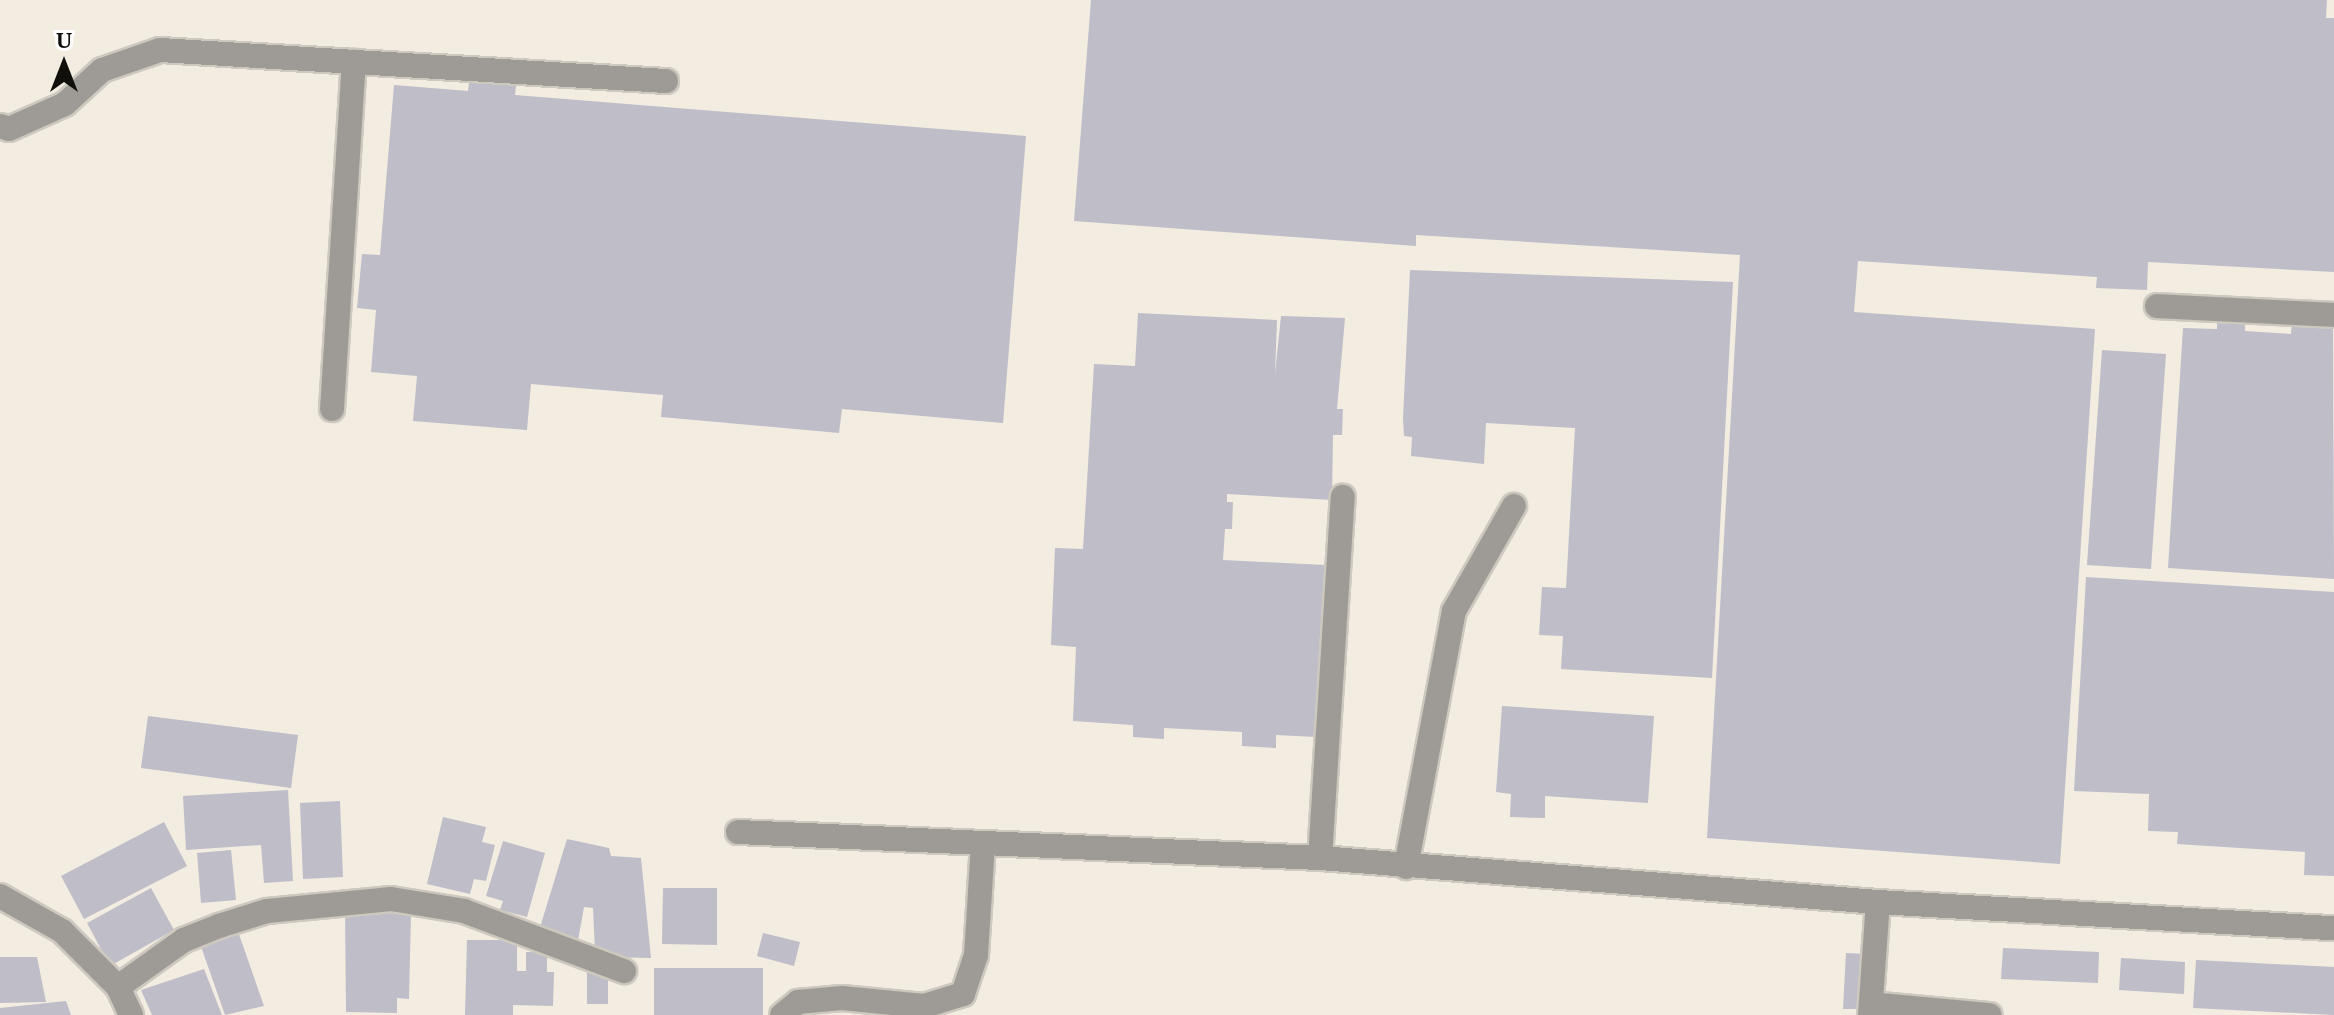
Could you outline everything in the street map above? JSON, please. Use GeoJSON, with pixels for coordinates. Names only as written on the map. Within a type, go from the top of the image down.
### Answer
{"type":"FeatureCollection","features":[{"type":"Feature","properties":{"kind":"street"},"geometry":{"type":"LineString","coordinates":[[0,126],[9,129],[65,104],[102,70],[160,50],[666,81]]}},
{"type":"Feature","properties":{"kind":"street"},"geometry":{"type":"LineString","coordinates":[[332,409],[354,62]]}},
{"type":"Feature","properties":{"kind":"street"},"geometry":{"type":"LineString","coordinates":[[2157,306],[2334,315]]}},
{"type":"Feature","properties":{"kind":"street"},"geometry":{"type":"LineString","coordinates":[[1320,858],[1343,497]]}},
{"type":"Feature","properties":{"kind":"street"},"geometry":{"type":"LineString","coordinates":[[1406,867],[1454,611],[1514,506]]}},
{"type":"Feature","properties":{"kind":"street"},"geometry":{"type":"LineString","coordinates":[[738,832],[1320,858],[1878,902],[2334,928]]}},
{"type":"Feature","properties":{"kind":"street"},"geometry":{"type":"LineString","coordinates":[[782,1015],[798,1002],[842,998],[924,1006],[963,994],[976,955],[983,843]]}},
{"type":"Feature","properties":{"kind":"street"},"geometry":{"type":"LineString","coordinates":[[0,896],[62,931],[118,987],[131,1015]]}},
{"type":"Feature","properties":{"kind":"street"},"geometry":{"type":"LineString","coordinates":[[118,987],[184,940],[219,926],[267,911],[391,899],[464,911],[624,971]]}},
{"type":"Feature","properties":{"kind":"street"},"geometry":{"type":"LineString","coordinates":[[1878,902],[1870,1010],[1989,1015]]}},
{"type":"Feature","properties":{"kind":"building"},"geometry":{"type":"Polygon","coordinates":[[[1091,0],[2327,0],[2326,18],[2334,18],[2334,272],[2148,262],[2147,290],[2096,288],[2097,277],[1858,261],[1854,312],[2095,329],[2060,864],[1707,838],[1740,255],[1416,235],[1416,246],[1074,221],[1091,0]]]}},
{"type":"Feature","properties":{"kind":"building"},"geometry":{"type":"Polygon","coordinates":[[[470,75],[517,78],[515,95],[1026,136],[1003,423],[842,409],[839,433],[661,417],[663,395],[531,384],[527,430],[413,421],[417,376],[371,372],[376,310],[357,308],[362,254],[380,255],[394,85],[468,91],[470,75]]]}},
{"type":"Feature","properties":{"kind":"building"},"geometry":{"type":"Polygon","coordinates":[[[1410,270],[1733,282],[1712,678],[1561,669],[1563,636],[1539,635],[1542,587],[1566,588],[1575,428],[1486,423],[1484,464],[1411,456],[1412,437],[1404,436],[1403,419],[1410,270]]]}},
{"type":"Feature","properties":{"kind":"building"},"geometry":{"type":"Polygon","coordinates":[[[1138,313],[1277,320],[1275,374],[1281,316],[1345,318],[1337,409],[1343,409],[1342,435],[1333,435],[1332,500],[1227,494],[1227,502],[1233,502],[1232,529],[1225,529],[1223,560],[1325,565],[1324,594],[1333,594],[1332,621],[1322,620],[1316,737],[1276,735],[1276,748],[1242,746],[1242,732],[1164,728],[1164,739],[1133,737],[1133,725],[1073,721],[1076,647],[1051,645],[1055,548],[1083,549],[1094,364],[1135,366],[1138,313]]]}},
{"type":"Feature","properties":{"kind":"building"},"geometry":{"type":"Polygon","coordinates":[[[2217,320],[2245,322],[2245,331],[2291,334],[2292,321],[2333,324],[2334,579],[2168,568],[2183,328],[2217,329],[2217,320]]]}},
{"type":"Feature","properties":{"kind":"building"},"geometry":{"type":"Polygon","coordinates":[[[2102,350],[2166,354],[2151,569],[2087,565],[2102,350]]]}},
{"type":"Feature","properties":{"kind":"building"},"geometry":{"type":"Polygon","coordinates":[[[2086,577],[2334,592],[2334,876],[2304,875],[2305,852],[2177,844],[2178,832],[2148,831],[2149,794],[2074,791],[2086,577]]]}},
{"type":"Feature","properties":{"kind":"building"},"geometry":{"type":"Polygon","coordinates":[[[1502,706],[1654,716],[1648,803],[1545,796],[1545,818],[1510,817],[1511,794],[1496,792],[1502,706]]]}},
{"type":"Feature","properties":{"kind":"building"},"geometry":{"type":"Polygon","coordinates":[[[148,716],[298,735],[291,788],[141,768],[148,716]]]}},
{"type":"Feature","properties":{"kind":"building"},"geometry":{"type":"Polygon","coordinates":[[[288,790],[293,881],[264,883],[261,845],[186,850],[183,796],[288,790]]]}},
{"type":"Feature","properties":{"kind":"building"},"geometry":{"type":"Polygon","coordinates":[[[340,801],[343,877],[303,879],[300,803],[340,801]]]}},
{"type":"Feature","properties":{"kind":"building"},"geometry":{"type":"Polygon","coordinates":[[[443,817],[486,827],[482,842],[495,845],[486,881],[474,879],[470,894],[427,884],[443,817]]]}},
{"type":"Feature","properties":{"kind":"building"},"geometry":{"type":"Polygon","coordinates":[[[164,822],[187,866],[84,919],[61,876],[164,822]]]}},
{"type":"Feature","properties":{"kind":"building"},"geometry":{"type":"Polygon","coordinates":[[[567,839],[609,848],[611,856],[641,858],[651,958],[604,957],[595,951],[593,908],[584,907],[577,946],[538,934],[567,839]]]}},
{"type":"Feature","properties":{"kind":"building"},"geometry":{"type":"Polygon","coordinates":[[[503,841],[545,853],[527,917],[500,910],[503,901],[486,896],[503,841]]]}},
{"type":"Feature","properties":{"kind":"building"},"geometry":{"type":"Polygon","coordinates":[[[231,850],[236,900],[201,903],[197,853],[231,850]]]}},
{"type":"Feature","properties":{"kind":"building"},"geometry":{"type":"Polygon","coordinates":[[[151,888],[174,930],[110,966],[87,923],[151,888]]]}},
{"type":"Feature","properties":{"kind":"building"},"geometry":{"type":"Polygon","coordinates":[[[663,888],[717,888],[717,945],[662,944],[663,888]]]}},
{"type":"Feature","properties":{"kind":"building"},"geometry":{"type":"Polygon","coordinates":[[[345,910],[411,912],[409,999],[397,998],[397,1013],[346,1012],[345,910]]]}},
{"type":"Feature","properties":{"kind":"building"},"geometry":{"type":"Polygon","coordinates":[[[235,923],[264,1006],[225,1015],[197,935],[235,923]]]}},
{"type":"Feature","properties":{"kind":"building"},"geometry":{"type":"Polygon","coordinates":[[[763,933],[800,942],[794,966],[757,956],[763,933]]]}},
{"type":"Feature","properties":{"kind":"building"},"geometry":{"type":"Polygon","coordinates":[[[467,940],[517,940],[517,971],[526,971],[526,952],[547,952],[547,972],[554,972],[553,1006],[513,1005],[513,1015],[465,1015],[467,940]]]}},
{"type":"Feature","properties":{"kind":"building"},"geometry":{"type":"Polygon","coordinates":[[[2003,948],[2099,952],[2098,983],[2001,979],[2003,948]]]}},
{"type":"Feature","properties":{"kind":"building"},"geometry":{"type":"Polygon","coordinates":[[[1846,953],[1866,954],[1864,1009],[1843,1009],[1846,953]]]}},
{"type":"Feature","properties":{"kind":"building"},"geometry":{"type":"Polygon","coordinates":[[[0,957],[37,957],[46,1002],[0,1003],[0,957]]]}},
{"type":"Feature","properties":{"kind":"building"},"geometry":{"type":"Polygon","coordinates":[[[2121,958],[2185,962],[2184,994],[2119,990],[2121,958]]]}},
{"type":"Feature","properties":{"kind":"building"},"geometry":{"type":"Polygon","coordinates":[[[2196,960],[2334,967],[2334,1015],[2193,1008],[2196,960]]]}},
{"type":"Feature","properties":{"kind":"building"},"geometry":{"type":"Polygon","coordinates":[[[654,968],[763,968],[763,1015],[654,1015],[654,968]]]}},
{"type":"Feature","properties":{"kind":"building"},"geometry":{"type":"Polygon","coordinates":[[[204,969],[222,1015],[152,1015],[141,990],[204,969]]]}},
{"type":"Feature","properties":{"kind":"building"},"geometry":{"type":"Polygon","coordinates":[[[587,973],[608,973],[608,1004],[587,1004],[587,973]]]}},
{"type":"Feature","properties":{"kind":"building"},"geometry":{"type":"Polygon","coordinates":[[[66,1001],[71,1015],[0,1015],[0,1008],[66,1001]]]}}]}
